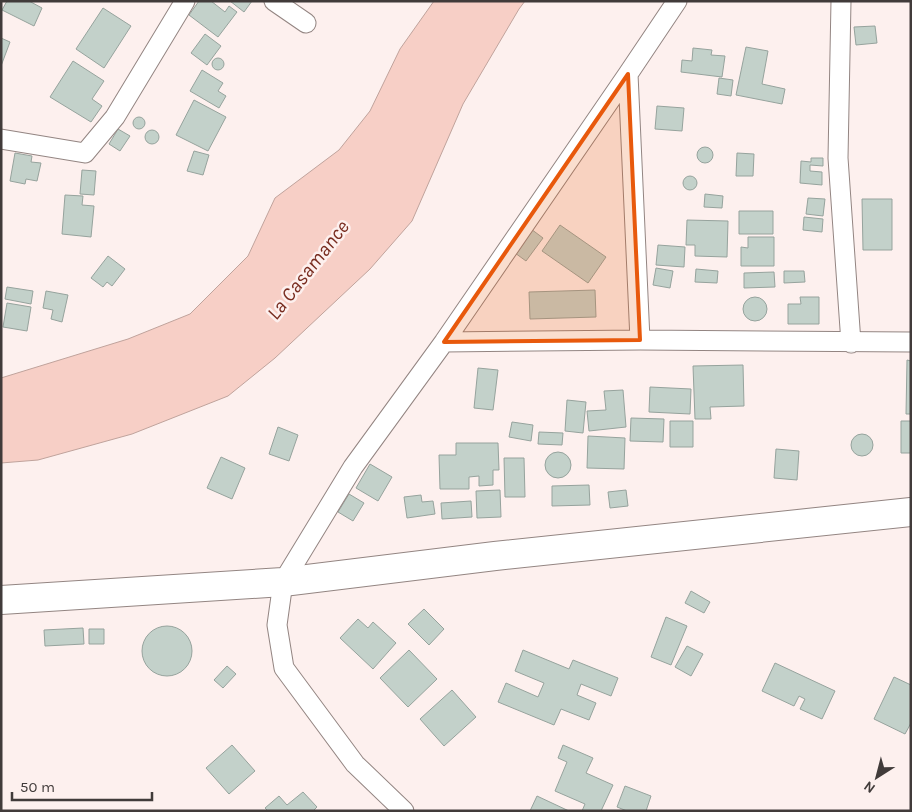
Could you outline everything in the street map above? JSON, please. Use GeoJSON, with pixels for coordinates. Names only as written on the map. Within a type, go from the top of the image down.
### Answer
{"type":"FeatureCollection","features":[{"type":"Feature","properties":{"kind":"main road"},"geometry":{"type":"LineString","coordinates":[[1,600],[283,582],[495,556],[911,512]]}},
{"type":"Feature","properties":{"kind":"street"},"geometry":{"type":"LineString","coordinates":[[1,139],[85,153],[115,117],[185,1]]}},
{"type":"Feature","properties":{"kind":"street"},"geometry":{"type":"LineString","coordinates":[[274,1],[306,23]]}},
{"type":"Feature","properties":{"kind":"street"},"geometry":{"type":"LineString","coordinates":[[404,811],[355,764],[284,668],[277,625],[283,582],[353,467],[444,342],[677,1]]}},
{"type":"Feature","properties":{"kind":"street"},"geometry":{"type":"LineString","coordinates":[[841,1],[838,158],[851,343]]}},
{"type":"Feature","properties":{"kind":"street"},"geometry":{"type":"LineString","coordinates":[[628,74],[640,340]]}},
{"type":"Feature","properties":{"kind":"street"},"geometry":{"type":"LineString","coordinates":[[444,342],[640,340],[911,342]]}},
{"type":"Feature","properties":{"kind":"highlighted area"},"geometry":{"type":"Polygon","coordinates":[[[628,74],[640,340],[444,342],[628,74]]]}},
{"type":"Feature","properties":{"kind":"water","name":"La Casamance"},"geometry":{"type":"Polygon","coordinates":[[[434,1],[525,1],[463,104],[412,221],[370,269],[275,358],[228,396],[132,434],[38,460],[1,463],[1,378],[128,339],[190,314],[248,256],[275,198],[339,150],[370,111],[400,49],[434,1]]]}},
{"type":"Feature","properties":{"kind":"building"},"geometry":{"type":"Polygon","coordinates":[[[7,1],[29,1],[42,8],[34,26],[2,10],[7,1]]]}},
{"type":"Feature","properties":{"kind":"building"},"geometry":{"type":"Polygon","coordinates":[[[199,1],[211,1],[225,12],[229,6],[237,12],[218,37],[189,15],[199,1]]]}},
{"type":"Feature","properties":{"kind":"building"},"geometry":{"type":"Polygon","coordinates":[[[230,1],[252,1],[244,12],[230,1]]]}},
{"type":"Feature","properties":{"kind":"building"},"geometry":{"type":"Polygon","coordinates":[[[103,8],[131,26],[104,68],[76,49],[103,8]]]}},
{"type":"Feature","properties":{"kind":"building"},"geometry":{"type":"Polygon","coordinates":[[[875,26],[877,43],[856,45],[854,27],[875,26]]]}},
{"type":"Feature","properties":{"kind":"building"},"geometry":{"type":"Polygon","coordinates":[[[205,34],[221,46],[207,65],[191,53],[205,34]]]}},
{"type":"Feature","properties":{"kind":"building"},"geometry":{"type":"Polygon","coordinates":[[[1,38],[10,42],[1,66],[1,38]]]}},
{"type":"Feature","properties":{"kind":"building"},"geometry":{"type":"Polygon","coordinates":[[[746,47],[768,51],[762,84],[785,89],[782,104],[736,95],[746,47]]]}},
{"type":"Feature","properties":{"kind":"building"},"geometry":{"type":"Polygon","coordinates":[[[693,48],[712,50],[711,55],[725,56],[722,77],[681,72],[682,60],[692,61],[693,48]]]}},
{"type":"Feature","properties":{"kind":"building"},"geometry":{"type":"Polygon","coordinates":[[[216,58],[220,58],[224,64],[220,70],[216,70],[212,66],[212,62],[216,58]]]}},
{"type":"Feature","properties":{"kind":"building"},"geometry":{"type":"Polygon","coordinates":[[[73,61],[104,81],[92,99],[102,106],[91,122],[50,97],[73,61]]]}},
{"type":"Feature","properties":{"kind":"building"},"geometry":{"type":"Polygon","coordinates":[[[202,70],[223,83],[218,91],[226,96],[219,108],[190,91],[202,70]]]}},
{"type":"Feature","properties":{"kind":"building"},"geometry":{"type":"Polygon","coordinates":[[[719,78],[733,80],[731,96],[717,94],[719,78]]]}},
{"type":"Feature","properties":{"kind":"building"},"geometry":{"type":"Polygon","coordinates":[[[194,100],[226,117],[208,151],[176,135],[194,100]]]}},
{"type":"Feature","properties":{"kind":"building"},"geometry":{"type":"Polygon","coordinates":[[[657,106],[684,108],[682,131],[655,129],[657,106]]]}},
{"type":"Feature","properties":{"kind":"building"},"geometry":{"type":"Polygon","coordinates":[[[137,117],[141,117],[145,123],[141,129],[137,129],[133,125],[133,121],[137,117]]]}},
{"type":"Feature","properties":{"kind":"building"},"geometry":{"type":"Polygon","coordinates":[[[118,129],[130,136],[120,151],[109,144],[118,129]]]}},
{"type":"Feature","properties":{"kind":"building"},"geometry":{"type":"Polygon","coordinates":[[[152,130],[157,132],[159,137],[157,142],[152,144],[147,142],[145,137],[147,132],[152,130]]]}},
{"type":"Feature","properties":{"kind":"building"},"geometry":{"type":"Polygon","coordinates":[[[702,147],[708,147],[713,152],[711,161],[702,163],[697,158],[697,152],[702,147]]]}},
{"type":"Feature","properties":{"kind":"building"},"geometry":{"type":"Polygon","coordinates":[[[194,151],[209,155],[203,175],[187,171],[194,151]]]}},
{"type":"Feature","properties":{"kind":"building"},"geometry":{"type":"Polygon","coordinates":[[[15,153],[32,156],[31,162],[41,163],[37,181],[26,179],[25,184],[10,181],[15,153]]]}},
{"type":"Feature","properties":{"kind":"building"},"geometry":{"type":"Polygon","coordinates":[[[737,153],[754,154],[753,176],[736,176],[737,153]]]}},
{"type":"Feature","properties":{"kind":"building"},"geometry":{"type":"Polygon","coordinates":[[[811,158],[823,158],[823,166],[810,165],[810,171],[822,172],[822,185],[800,183],[801,161],[811,162],[811,158]]]}},
{"type":"Feature","properties":{"kind":"building"},"geometry":{"type":"Polygon","coordinates":[[[82,170],[96,171],[94,195],[80,194],[82,170]]]}},
{"type":"Feature","properties":{"kind":"building"},"geometry":{"type":"Polygon","coordinates":[[[687,176],[693,176],[697,183],[693,190],[687,190],[683,186],[683,180],[687,176]]]}},
{"type":"Feature","properties":{"kind":"building"},"geometry":{"type":"Polygon","coordinates":[[[705,194],[723,196],[722,208],[704,207],[705,194]]]}},
{"type":"Feature","properties":{"kind":"building"},"geometry":{"type":"Polygon","coordinates":[[[65,195],[83,196],[82,205],[94,206],[91,237],[62,234],[65,195]]]}},
{"type":"Feature","properties":{"kind":"building"},"geometry":{"type":"Polygon","coordinates":[[[808,198],[825,199],[823,216],[806,214],[808,198]]]}},
{"type":"Feature","properties":{"kind":"building"},"geometry":{"type":"Polygon","coordinates":[[[862,199],[892,199],[892,250],[863,250],[862,199]]]}},
{"type":"Feature","properties":{"kind":"building"},"geometry":{"type":"Polygon","coordinates":[[[739,211],[773,211],[773,234],[739,234],[739,211]]]}},
{"type":"Feature","properties":{"kind":"building"},"geometry":{"type":"Polygon","coordinates":[[[804,217],[823,219],[822,232],[803,230],[804,217]]]}},
{"type":"Feature","properties":{"kind":"building"},"geometry":{"type":"Polygon","coordinates":[[[687,220],[728,221],[727,257],[695,256],[695,245],[686,245],[687,220]]]}},
{"type":"Feature","properties":{"kind":"building"},"geometry":{"type":"Polygon","coordinates":[[[560,225],[606,257],[588,283],[542,251],[560,225]]]}},
{"type":"Feature","properties":{"kind":"building"},"geometry":{"type":"Polygon","coordinates":[[[531,229],[543,238],[526,261],[515,253],[531,229]]]}},
{"type":"Feature","properties":{"kind":"building"},"geometry":{"type":"Polygon","coordinates":[[[748,237],[774,237],[774,266],[741,266],[741,247],[748,248],[748,237]]]}},
{"type":"Feature","properties":{"kind":"building"},"geometry":{"type":"Polygon","coordinates":[[[658,245],[685,247],[684,267],[656,265],[658,245]]]}},
{"type":"Feature","properties":{"kind":"building"},"geometry":{"type":"Polygon","coordinates":[[[108,256],[125,269],[112,286],[107,282],[103,287],[91,278],[108,256]]]}},
{"type":"Feature","properties":{"kind":"building"},"geometry":{"type":"Polygon","coordinates":[[[656,268],[673,271],[670,288],[653,285],[656,268]]]}},
{"type":"Feature","properties":{"kind":"building"},"geometry":{"type":"Polygon","coordinates":[[[696,269],[718,271],[717,283],[695,282],[696,269]]]}},
{"type":"Feature","properties":{"kind":"building"},"geometry":{"type":"Polygon","coordinates":[[[784,271],[804,271],[805,282],[784,283],[784,271]]]}},
{"type":"Feature","properties":{"kind":"building"},"geometry":{"type":"Polygon","coordinates":[[[774,272],[775,287],[744,288],[744,273],[774,272]]]}},
{"type":"Feature","properties":{"kind":"building"},"geometry":{"type":"Polygon","coordinates":[[[7,287],[33,291],[31,304],[5,299],[7,287]]]}},
{"type":"Feature","properties":{"kind":"building"},"geometry":{"type":"Polygon","coordinates":[[[595,290],[596,317],[530,319],[529,292],[595,290]]]}},
{"type":"Feature","properties":{"kind":"building"},"geometry":{"type":"Polygon","coordinates":[[[46,291],[68,295],[62,322],[51,319],[53,310],[43,308],[46,291]]]}},
{"type":"Feature","properties":{"kind":"building"},"geometry":{"type":"Polygon","coordinates":[[[755,297],[764,300],[767,309],[764,318],[755,321],[746,318],[743,309],[746,300],[755,297]]]}},
{"type":"Feature","properties":{"kind":"building"},"geometry":{"type":"Polygon","coordinates":[[[800,297],[819,297],[819,324],[788,324],[788,304],[801,304],[800,297]]]}},
{"type":"Feature","properties":{"kind":"building"},"geometry":{"type":"Polygon","coordinates":[[[7,303],[31,307],[27,331],[3,327],[7,303]]]}},
{"type":"Feature","properties":{"kind":"building"},"geometry":{"type":"Polygon","coordinates":[[[907,360],[911,361],[911,414],[906,414],[907,360]]]}},
{"type":"Feature","properties":{"kind":"building"},"geometry":{"type":"Polygon","coordinates":[[[743,365],[744,406],[710,407],[711,419],[695,419],[693,366],[743,365]]]}},
{"type":"Feature","properties":{"kind":"building"},"geometry":{"type":"Polygon","coordinates":[[[478,368],[498,370],[493,410],[474,408],[478,368]]]}},
{"type":"Feature","properties":{"kind":"building"},"geometry":{"type":"Polygon","coordinates":[[[650,387],[691,389],[690,414],[649,412],[650,387]]]}},
{"type":"Feature","properties":{"kind":"building"},"geometry":{"type":"Polygon","coordinates":[[[623,390],[626,427],[589,431],[587,411],[606,410],[604,391],[623,390]]]}},
{"type":"Feature","properties":{"kind":"building"},"geometry":{"type":"Polygon","coordinates":[[[567,400],[586,402],[583,433],[565,431],[567,400]]]}},
{"type":"Feature","properties":{"kind":"building"},"geometry":{"type":"Polygon","coordinates":[[[631,418],[664,419],[663,442],[630,441],[631,418]]]}},
{"type":"Feature","properties":{"kind":"building"},"geometry":{"type":"Polygon","coordinates":[[[670,421],[693,421],[693,447],[670,447],[670,421]]]}},
{"type":"Feature","properties":{"kind":"building"},"geometry":{"type":"Polygon","coordinates":[[[901,421],[911,421],[911,453],[901,453],[901,421]]]}},
{"type":"Feature","properties":{"kind":"building"},"geometry":{"type":"Polygon","coordinates":[[[512,422],[533,425],[531,441],[509,437],[512,422]]]}},
{"type":"Feature","properties":{"kind":"building"},"geometry":{"type":"Polygon","coordinates":[[[278,427],[298,435],[289,461],[269,454],[278,427]]]}},
{"type":"Feature","properties":{"kind":"building"},"geometry":{"type":"Polygon","coordinates":[[[539,432],[563,433],[562,445],[538,444],[539,432]]]}},
{"type":"Feature","properties":{"kind":"building"},"geometry":{"type":"Polygon","coordinates":[[[862,434],[870,437],[873,445],[870,453],[862,456],[854,453],[851,445],[854,437],[862,434]]]}},
{"type":"Feature","properties":{"kind":"building"},"geometry":{"type":"Polygon","coordinates":[[[588,436],[625,438],[624,469],[587,468],[588,436]]]}},
{"type":"Feature","properties":{"kind":"building"},"geometry":{"type":"Polygon","coordinates":[[[456,443],[498,443],[499,470],[493,470],[493,485],[479,486],[479,476],[469,477],[469,489],[440,489],[439,455],[456,455],[456,443]]]}},
{"type":"Feature","properties":{"kind":"building"},"geometry":{"type":"Polygon","coordinates":[[[776,449],[799,451],[797,480],[774,478],[776,449]]]}},
{"type":"Feature","properties":{"kind":"building"},"geometry":{"type":"Polygon","coordinates":[[[558,452],[567,456],[571,465],[567,474],[558,478],[549,474],[545,465],[549,456],[558,452]]]}},
{"type":"Feature","properties":{"kind":"building"},"geometry":{"type":"Polygon","coordinates":[[[221,457],[245,468],[232,499],[207,488],[221,457]]]}},
{"type":"Feature","properties":{"kind":"building"},"geometry":{"type":"Polygon","coordinates":[[[504,458],[524,458],[525,497],[505,497],[504,458]]]}},
{"type":"Feature","properties":{"kind":"building"},"geometry":{"type":"Polygon","coordinates":[[[370,464],[392,477],[378,501],[356,488],[370,464]]]}},
{"type":"Feature","properties":{"kind":"building"},"geometry":{"type":"Polygon","coordinates":[[[589,485],[590,505],[552,506],[552,486],[589,485]]]}},
{"type":"Feature","properties":{"kind":"building"},"geometry":{"type":"Polygon","coordinates":[[[500,490],[501,517],[477,518],[476,491],[500,490]]]}},
{"type":"Feature","properties":{"kind":"building"},"geometry":{"type":"Polygon","coordinates":[[[626,490],[628,506],[610,508],[608,492],[626,490]]]}},
{"type":"Feature","properties":{"kind":"building"},"geometry":{"type":"Polygon","coordinates":[[[349,494],[364,503],[353,521],[338,512],[349,494]]]}},
{"type":"Feature","properties":{"kind":"building"},"geometry":{"type":"Polygon","coordinates":[[[421,495],[422,502],[433,501],[435,514],[407,518],[404,497],[421,495]]]}},
{"type":"Feature","properties":{"kind":"building"},"geometry":{"type":"Polygon","coordinates":[[[471,501],[472,517],[442,519],[441,503],[471,501]]]}},
{"type":"Feature","properties":{"kind":"building"},"geometry":{"type":"Polygon","coordinates":[[[691,591],[710,602],[704,613],[685,603],[691,591]]]}},
{"type":"Feature","properties":{"kind":"building"},"geometry":{"type":"Polygon","coordinates":[[[424,609],[444,629],[429,645],[408,624],[424,609]]]}},
{"type":"Feature","properties":{"kind":"building"},"geometry":{"type":"Polygon","coordinates":[[[666,617],[687,626],[671,665],[651,657],[666,617]]]}},
{"type":"Feature","properties":{"kind":"building"},"geometry":{"type":"Polygon","coordinates":[[[358,619],[368,628],[373,622],[396,643],[373,669],[340,638],[358,619]]]}},
{"type":"Feature","properties":{"kind":"building"},"geometry":{"type":"Polygon","coordinates":[[[162,626],[172,626],[185,633],[192,646],[192,656],[185,669],[172,676],[162,676],[153,672],[146,665],[142,656],[142,646],[146,637],[153,630],[162,626]]]}},
{"type":"Feature","properties":{"kind":"building"},"geometry":{"type":"Polygon","coordinates":[[[83,628],[84,644],[45,646],[44,630],[83,628]]]}},
{"type":"Feature","properties":{"kind":"building"},"geometry":{"type":"Polygon","coordinates":[[[89,629],[104,629],[104,644],[89,644],[89,629]]]}},
{"type":"Feature","properties":{"kind":"building"},"geometry":{"type":"Polygon","coordinates":[[[687,646],[703,654],[691,676],[675,667],[687,646]]]}},
{"type":"Feature","properties":{"kind":"building"},"geometry":{"type":"Polygon","coordinates":[[[409,650],[437,679],[408,707],[380,678],[409,650]]]}},
{"type":"Feature","properties":{"kind":"building"},"geometry":{"type":"Polygon","coordinates":[[[523,650],[569,669],[573,660],[618,678],[611,696],[581,684],[577,695],[596,703],[589,720],[561,709],[554,725],[498,702],[506,683],[538,697],[544,683],[515,671],[523,650]]]}},
{"type":"Feature","properties":{"kind":"building"},"geometry":{"type":"Polygon","coordinates":[[[775,663],[835,691],[822,719],[800,709],[805,699],[799,696],[794,706],[762,691],[775,663]]]}},
{"type":"Feature","properties":{"kind":"building"},"geometry":{"type":"Polygon","coordinates":[[[227,666],[236,674],[223,688],[214,680],[227,666]]]}},
{"type":"Feature","properties":{"kind":"building"},"geometry":{"type":"Polygon","coordinates":[[[894,677],[911,685],[911,723],[905,734],[874,719],[894,677]]]}},
{"type":"Feature","properties":{"kind":"building"},"geometry":{"type":"Polygon","coordinates":[[[452,690],[476,717],[444,746],[420,719],[452,690]]]}},
{"type":"Feature","properties":{"kind":"building"},"geometry":{"type":"Polygon","coordinates":[[[232,745],[255,771],[229,794],[206,768],[232,745]]]}},
{"type":"Feature","properties":{"kind":"building"},"geometry":{"type":"Polygon","coordinates":[[[563,745],[593,758],[586,773],[613,785],[601,811],[582,811],[585,804],[555,791],[567,762],[558,758],[563,745]]]}},
{"type":"Feature","properties":{"kind":"building"},"geometry":{"type":"Polygon","coordinates":[[[625,786],[651,796],[646,811],[627,811],[617,807],[625,786]]]}},
{"type":"Feature","properties":{"kind":"building"},"geometry":{"type":"Polygon","coordinates":[[[303,792],[317,807],[313,811],[268,811],[265,808],[279,796],[287,805],[303,792]]]}},
{"type":"Feature","properties":{"kind":"building"},"geometry":{"type":"Polygon","coordinates":[[[537,796],[569,811],[530,811],[537,796]]]}}]}
